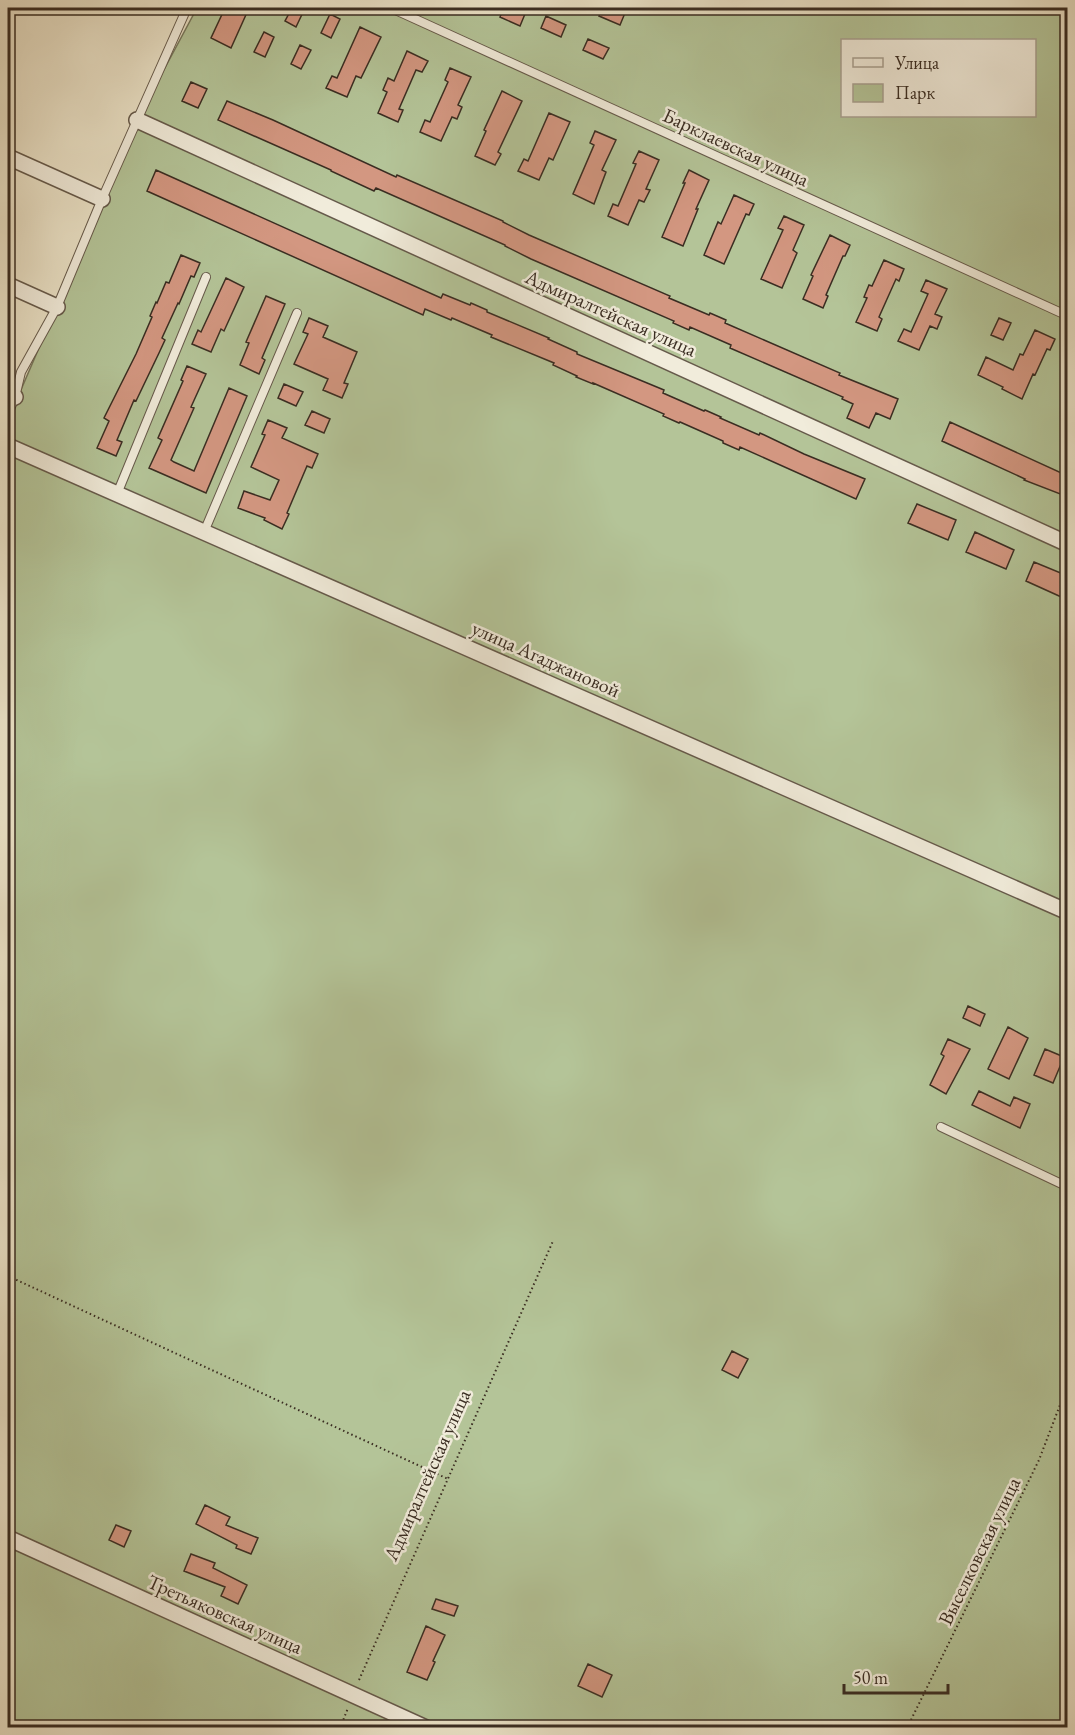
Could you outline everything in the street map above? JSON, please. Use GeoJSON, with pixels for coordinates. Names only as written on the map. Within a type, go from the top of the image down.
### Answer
{"type":"FeatureCollection","features":[{"type":"Feature","properties":{"kind":"street","name":"Адмиралтейская улица"},"geometry":{"type":"LineString","coordinates":[[137,120],[1068,544]]}},
{"type":"Feature","properties":{"kind":"street"},"geometry":{"type":"LineString","coordinates":[[8,158],[102,199]]}},
{"type":"Feature","properties":{"kind":"street"},"geometry":{"type":"LineString","coordinates":[[8,285],[57,307]]}},
{"type":"Feature","properties":{"kind":"street","name":"улица Агаджановой"},"geometry":{"type":"LineString","coordinates":[[8,446],[1068,912]]}},
{"type":"Feature","properties":{"kind":"street","name":"Третьяковская улица"},"geometry":{"type":"LineString","coordinates":[[8,1538],[426,1728]]}},
{"type":"Feature","properties":{"kind":"lane"},"geometry":{"type":"LineString","coordinates":[[8,414],[11,395],[21,372],[57,307],[187,8]]}},
{"type":"Feature","properties":{"kind":"lane","name":"Барклаевская улица"},"geometry":{"type":"LineString","coordinates":[[391,8],[1068,316]]}},
{"type":"Feature","properties":{"kind":"lane"},"geometry":{"type":"LineString","coordinates":[[117,494],[206,277]]}},
{"type":"Feature","properties":{"kind":"lane"},"geometry":{"type":"LineString","coordinates":[[204,532],[297,313]]}},
{"type":"Feature","properties":{"kind":"lane"},"geometry":{"type":"LineString","coordinates":[[941,1127],[1068,1187]]}},
{"type":"Feature","properties":{"kind":"path","name":"Адмиралтейская улица"},"geometry":{"type":"LineString","coordinates":[[340,1728],[352,1695],[553,1241]]}},
{"type":"Feature","properties":{"kind":"path"},"geometry":{"type":"LineString","coordinates":[[8,1276],[448,1479]]}},
{"type":"Feature","properties":{"kind":"path","name":"Выселковская улица"},"geometry":{"type":"LineString","coordinates":[[907,1728],[1040,1460],[1068,1384]]}},
{"type":"Feature","properties":{"kind":"green space"},"geometry":{"type":"Polygon","coordinates":[[[197,8],[1067,8],[1067,1727],[8,1728],[8,420],[137,120],[197,8]]]}},
{"type":"Feature","properties":{"kind":"building"},"geometry":{"type":"Polygon","coordinates":[[[225,8],[249,8],[231,48],[211,38],[225,8]]]}},
{"type":"Feature","properties":{"kind":"building"},"geometry":{"type":"Polygon","coordinates":[[[292,8],[305,8],[296,27],[285,21],[292,8]]]}},
{"type":"Feature","properties":{"kind":"building"},"geometry":{"type":"Polygon","coordinates":[[[504,8],[525,14],[520,26],[500,17],[504,8]]]}},
{"type":"Feature","properties":{"kind":"building"},"geometry":{"type":"Polygon","coordinates":[[[603,8],[613,8],[625,13],[620,25],[599,16],[603,8]]]}},
{"type":"Feature","properties":{"kind":"building"},"geometry":{"type":"Polygon","coordinates":[[[330,14],[340,19],[331,38],[321,33],[330,14]]]}},
{"type":"Feature","properties":{"kind":"building"},"geometry":{"type":"Polygon","coordinates":[[[546,16],[566,25],[561,37],[541,28],[546,16]]]}},
{"type":"Feature","properties":{"kind":"building"},"geometry":{"type":"Polygon","coordinates":[[[360,27],[381,37],[361,78],[356,76],[347,97],[326,88],[332,76],[337,78],[360,27]]]}},
{"type":"Feature","properties":{"kind":"building"},"geometry":{"type":"Polygon","coordinates":[[[264,32],[274,37],[265,57],[254,52],[264,32]]]}},
{"type":"Feature","properties":{"kind":"building"},"geometry":{"type":"Polygon","coordinates":[[[588,39],[609,48],[603,59],[583,50],[588,39]]]}},
{"type":"Feature","properties":{"kind":"building"},"geometry":{"type":"Polygon","coordinates":[[[300,45],[311,50],[301,69],[291,64],[300,45]]]}},
{"type":"Feature","properties":{"kind":"building"},"geometry":{"type":"Polygon","coordinates":[[[407,51],[428,61],[422,72],[416,70],[399,109],[403,110],[398,122],[378,113],[387,92],[383,90],[388,78],[394,81],[407,51]]]}},
{"type":"Feature","properties":{"kind":"building"},"geometry":{"type":"Polygon","coordinates":[[[450,68],[471,77],[458,105],[462,107],[457,119],[452,117],[441,141],[420,132],[425,120],[430,122],[448,82],[445,80],[450,68]]]}},
{"type":"Feature","properties":{"kind":"building"},"geometry":{"type":"Polygon","coordinates":[[[191,82],[207,89],[198,108],[182,101],[191,82]]]}},
{"type":"Feature","properties":{"kind":"building"},"geometry":{"type":"Polygon","coordinates":[[[502,91],[522,101],[498,152],[501,154],[495,165],[475,156],[502,91]]]}},
{"type":"Feature","properties":{"kind":"building"},"geometry":{"type":"Polygon","coordinates":[[[227,101],[396,177],[397,175],[503,221],[529,235],[670,296],[669,298],[726,320],[725,323],[898,399],[890,419],[876,413],[869,428],[847,418],[853,404],[842,399],[843,397],[730,348],[731,345],[690,327],[689,330],[673,323],[674,321],[531,259],[505,245],[376,188],[374,191],[218,120],[227,101]]]}},
{"type":"Feature","properties":{"kind":"building"},"geometry":{"type":"Polygon","coordinates":[[[549,113],[570,122],[553,160],[549,158],[539,180],[518,171],[524,159],[528,161],[549,113]]]}},
{"type":"Feature","properties":{"kind":"building"},"geometry":{"type":"Polygon","coordinates":[[[595,131],[616,140],[602,170],[606,172],[594,204],[573,194],[594,145],[590,143],[595,131]]]}},
{"type":"Feature","properties":{"kind":"building"},"geometry":{"type":"Polygon","coordinates":[[[639,151],[659,160],[646,189],[650,190],[644,202],[639,200],[628,225],[608,216],[613,204],[618,206],[636,164],[633,163],[639,151]]]}},
{"type":"Feature","properties":{"kind":"building"},"geometry":{"type":"Polygon","coordinates":[[[156,170],[441,298],[443,294],[470,305],[471,303],[549,338],[577,354],[664,390],[663,393],[865,479],[856,499],[740,447],[739,450],[663,416],[664,414],[576,377],[553,365],[554,363],[491,337],[492,335],[425,309],[423,315],[147,191],[156,170]]]}},
{"type":"Feature","properties":{"kind":"building"},"geometry":{"type":"Polygon","coordinates":[[[689,170],[709,180],[683,246],[662,237],[689,170]]]}},
{"type":"Feature","properties":{"kind":"building"},"geometry":{"type":"Polygon","coordinates":[[[734,195],[754,204],[749,215],[746,214],[724,264],[704,255],[718,222],[721,224],[734,195]]]}},
{"type":"Feature","properties":{"kind":"building"},"geometry":{"type":"Polygon","coordinates":[[[784,216],[804,225],[793,250],[797,253],[782,288],[761,279],[783,230],[778,228],[784,216]]]}},
{"type":"Feature","properties":{"kind":"building"},"geometry":{"type":"Polygon","coordinates":[[[830,235],[850,245],[826,295],[828,296],[823,308],[803,299],[813,276],[811,275],[830,235]]]}},
{"type":"Feature","properties":{"kind":"building"},"geometry":{"type":"Polygon","coordinates":[[[181,255],[200,263],[194,277],[191,276],[162,338],[165,340],[136,401],[134,400],[117,440],[122,442],[116,456],[97,448],[109,421],[104,418],[136,354],[156,302],[166,282],[169,283],[181,255]]]}},
{"type":"Feature","properties":{"kind":"building"},"geometry":{"type":"Polygon","coordinates":[[[884,260],[904,269],[899,281],[896,279],[879,317],[882,319],[877,331],[856,322],[867,298],[864,297],[869,285],[872,286],[884,260]]]}},
{"type":"Feature","properties":{"kind":"building"},"geometry":{"type":"Polygon","coordinates":[[[226,278],[244,287],[224,331],[221,329],[211,352],[192,344],[198,330],[201,332],[226,278]]]}},
{"type":"Feature","properties":{"kind":"building"},"geometry":{"type":"Polygon","coordinates":[[[926,280],[947,289],[935,314],[942,317],[937,329],[930,326],[919,350],[898,341],[904,329],[911,332],[928,294],[921,291],[926,280]]]}},
{"type":"Feature","properties":{"kind":"building"},"geometry":{"type":"Polygon","coordinates":[[[266,296],[285,304],[262,358],[265,360],[259,374],[240,365],[249,343],[246,342],[266,296]]]}},
{"type":"Feature","properties":{"kind":"building"},"geometry":{"type":"Polygon","coordinates":[[[309,318],[328,326],[323,337],[357,352],[344,383],[348,384],[342,398],[323,390],[328,379],[294,364],[308,334],[303,332],[309,318]]]}},
{"type":"Feature","properties":{"kind":"building"},"geometry":{"type":"Polygon","coordinates":[[[999,318],[1011,323],[1003,340],[991,335],[999,318]]]}},
{"type":"Feature","properties":{"kind":"building"},"geometry":{"type":"Polygon","coordinates":[[[1035,330],[1055,339],[1050,350],[1047,349],[1035,375],[1033,374],[1022,399],[978,375],[986,357],[1013,370],[1035,330]]]}},
{"type":"Feature","properties":{"kind":"building"},"geometry":{"type":"Polygon","coordinates":[[[187,366],[206,374],[171,460],[174,462],[194,471],[229,388],[247,396],[206,493],[149,468],[162,440],[158,438],[183,381],[181,380],[187,366]]]}},
{"type":"Feature","properties":{"kind":"building"},"geometry":{"type":"Polygon","coordinates":[[[284,384],[303,392],[296,406],[278,398],[284,384]]]}},
{"type":"Feature","properties":{"kind":"building"},"geometry":{"type":"Polygon","coordinates":[[[312,411],[330,419],[324,433],[305,425],[312,411]]]}},
{"type":"Feature","properties":{"kind":"building"},"geometry":{"type":"Polygon","coordinates":[[[268,420],[287,428],[282,438],[318,454],[312,468],[307,466],[282,529],[264,520],[265,518],[238,508],[244,491],[270,500],[279,480],[251,467],[265,435],[262,434],[268,420]]]}},
{"type":"Feature","properties":{"kind":"building"},"geometry":{"type":"Polygon","coordinates":[[[950,422],[1068,476],[1068,497],[1024,480],[942,441],[950,422]]]}},
{"type":"Feature","properties":{"kind":"building"},"geometry":{"type":"Polygon","coordinates":[[[917,504],[956,520],[948,540],[908,523],[917,504]]]}},
{"type":"Feature","properties":{"kind":"building"},"geometry":{"type":"Polygon","coordinates":[[[975,532],[1014,550],[1006,569],[966,552],[975,532]]]}},
{"type":"Feature","properties":{"kind":"building"},"geometry":{"type":"Polygon","coordinates":[[[1034,562],[1068,576],[1068,600],[1026,581],[1034,562]]]}},
{"type":"Feature","properties":{"kind":"building"},"geometry":{"type":"Polygon","coordinates":[[[968,1006],[985,1014],[980,1026],[963,1018],[968,1006]]]}},
{"type":"Feature","properties":{"kind":"building"},"geometry":{"type":"Polygon","coordinates":[[[1008,1027],[1028,1038],[1009,1079],[988,1069],[1008,1027]]]}},
{"type":"Feature","properties":{"kind":"building"},"geometry":{"type":"Polygon","coordinates":[[[948,1039],[970,1049],[946,1094],[930,1085],[944,1056],[941,1054],[948,1039]]]}},
{"type":"Feature","properties":{"kind":"building"},"geometry":{"type":"Polygon","coordinates":[[[1045,1049],[1064,1057],[1053,1083],[1034,1075],[1045,1049]]]}},
{"type":"Feature","properties":{"kind":"building"},"geometry":{"type":"Polygon","coordinates":[[[979,1091],[1010,1106],[1014,1097],[1030,1104],[1020,1128],[972,1105],[979,1091]]]}},
{"type":"Feature","properties":{"kind":"building"},"geometry":{"type":"Polygon","coordinates":[[[732,1351],[748,1359],[738,1378],[722,1370],[732,1351]]]}},
{"type":"Feature","properties":{"kind":"building"},"geometry":{"type":"Polygon","coordinates":[[[205,1505],[230,1517],[226,1525],[258,1538],[251,1554],[236,1548],[237,1545],[196,1524],[205,1505]]]}},
{"type":"Feature","properties":{"kind":"building"},"geometry":{"type":"Polygon","coordinates":[[[116,1525],[131,1531],[124,1547],[109,1540],[116,1525]]]}},
{"type":"Feature","properties":{"kind":"building"},"geometry":{"type":"Polygon","coordinates":[[[191,1554],[215,1563],[213,1568],[247,1585],[238,1604],[221,1596],[225,1587],[184,1571],[191,1554]]]}},
{"type":"Feature","properties":{"kind":"building"},"geometry":{"type":"Polygon","coordinates":[[[436,1599],[458,1606],[454,1616],[432,1609],[436,1599]]]}},
{"type":"Feature","properties":{"kind":"building"},"geometry":{"type":"Polygon","coordinates":[[[426,1626],[445,1635],[427,1680],[407,1672],[426,1626]]]}},
{"type":"Feature","properties":{"kind":"building"},"geometry":{"type":"Polygon","coordinates":[[[588,1664],[612,1675],[602,1697],[578,1686],[588,1664]]]}}]}
